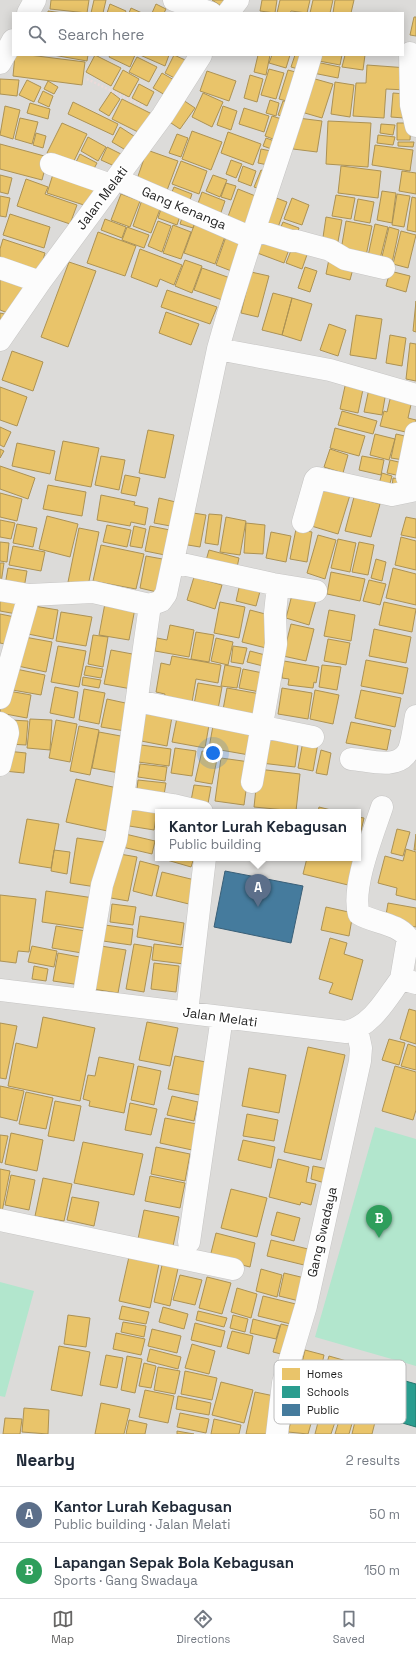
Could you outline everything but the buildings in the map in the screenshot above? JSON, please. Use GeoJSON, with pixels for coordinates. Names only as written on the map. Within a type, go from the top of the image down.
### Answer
{"type":"FeatureCollection","features":[{"type":"Feature","properties":{"kind":"street"},"geometry":{"type":"LineString","coordinates":[[29,12],[35,0]]}},
{"type":"Feature","properties":{"kind":"street"},"geometry":{"type":"LineString","coordinates":[[174,0],[208,12]]}},
{"type":"Feature","properties":{"kind":"street"},"geometry":{"type":"LineString","coordinates":[[229,12],[238,0]]}},
{"type":"Feature","properties":{"kind":"street"},"geometry":{"type":"LineString","coordinates":[[0,63],[12,42]]}},
{"type":"Feature","properties":{"kind":"street"},"geometry":{"type":"LineString","coordinates":[[410,52],[411,105],[416,126]]}},
{"type":"Feature","properties":{"kind":"street","name":"Jalan Melati"},"geometry":{"type":"LineString","coordinates":[[0,340],[40,282],[163,115],[200,56]]}},
{"type":"Feature","properties":{"kind":"street"},"geometry":{"type":"LineString","coordinates":[[0,590],[29,595],[93,592],[150,605],[161,601],[166,594],[218,349],[234,291],[312,56]]}},
{"type":"Feature","properties":{"kind":"street","name":"Gang Kenanga"},"geometry":{"type":"LineString","coordinates":[[51,164],[114,182],[254,234],[297,241],[330,250],[345,259],[384,268]]}},
{"type":"Feature","properties":{"kind":"street"},"geometry":{"type":"LineString","coordinates":[[0,268],[40,282]]}},
{"type":"Feature","properties":{"kind":"street"},"geometry":{"type":"LineString","coordinates":[[218,349],[330,370],[416,395]]}},
{"type":"Feature","properties":{"kind":"street"},"geometry":{"type":"LineString","coordinates":[[416,433],[407,477],[411,484],[416,485]]}},
{"type":"Feature","properties":{"kind":"street"},"geometry":{"type":"LineString","coordinates":[[303,522],[315,480],[317,478],[392,495],[416,490]]}},
{"type":"Feature","properties":{"kind":"street"},"geometry":{"type":"LineString","coordinates":[[173,562],[278,585],[316,591]]}},
{"type":"Feature","properties":{"kind":"street"},"geometry":{"type":"LineString","coordinates":[[252,782],[276,644],[275,613],[278,585]]}},
{"type":"Feature","properties":{"kind":"street"},"geometry":{"type":"LineString","coordinates":[[2,685],[29,595]]}},
{"type":"Feature","properties":{"kind":"street"},"geometry":{"type":"LineString","coordinates":[[83,1000],[102,885],[116,840],[150,605]]}},
{"type":"Feature","properties":{"kind":"street"},"geometry":{"type":"LineString","coordinates":[[137,701],[313,736]]}},
{"type":"Feature","properties":{"kind":"street"},"geometry":{"type":"LineString","coordinates":[[351,758],[394,763],[402,759],[408,752],[416,716]]}},
{"type":"Feature","properties":{"kind":"street"},"geometry":{"type":"LineString","coordinates":[[0,723],[7,728],[8,733],[0,765]]}},
{"type":"Feature","properties":{"kind":"street"},"geometry":{"type":"LineString","coordinates":[[123,797],[190,809]]}},
{"type":"Feature","properties":{"kind":"street"},"geometry":{"type":"LineString","coordinates":[[358,1029],[408,981],[408,938],[403,930],[368,919],[359,914],[356,904],[358,888],[382,806]]}},
{"type":"Feature","properties":{"kind":"street"},"geometry":{"type":"LineString","coordinates":[[187,1012],[205,861]]}},
{"type":"Feature","properties":{"kind":"street","name":"Jalan Melati"},"geometry":{"type":"LineString","coordinates":[[0,990],[187,1012],[336,1032],[358,1029]]}},
{"type":"Feature","properties":{"kind":"street"},"geometry":{"type":"LineString","coordinates":[[189,1242],[222,1017]]}},
{"type":"Feature","properties":{"kind":"street","name":"Gang Swadaya"},"geometry":{"type":"LineString","coordinates":[[290,1360],[306,1306],[360,1061],[362,1048],[358,1029]]}},
{"type":"Feature","properties":{"kind":"street"},"geometry":{"type":"LineString","coordinates":[[0,1220],[233,1269]]}},
{"type":"Feature","properties":{"kind":"street","name":"Gang Swadaya"},"geometry":{"type":"LineString","coordinates":[[277,1434],[278,1424]]}},
{"type":"Feature","properties":{"kind":"path"},"geometry":{"type":"LineString","coordinates":[[87,79],[163,115]]}},
{"type":"Feature","properties":{"kind":"shaded area"},"geometry":{"type":"Polygon","coordinates":[[[0,0],[416,0],[416,1434],[0,1434],[0,0]]]}},
{"type":"Feature","properties":{"kind":"green space"},"geometry":{"type":"Polygon","coordinates":[[[375,1127],[416,1139],[416,1366],[406,1363],[406,1360],[395,1360],[315,1337],[375,1127]]]}},
{"type":"Feature","properties":{"kind":"green space"},"geometry":{"type":"Polygon","coordinates":[[[0,1282],[34,1291],[5,1397],[0,1396],[0,1282]]]}},
{"type":"Feature","properties":{"kind":"place","name":"Kantor Lurah Kebagusan"},"geometry":{"type":"Point","coordinates":[258,907]}},
{"type":"Feature","properties":{"kind":"place","name":"Lapangan Sepak Bola Kebagusan"},"geometry":{"type":"Point","coordinates":[379,1238]}}]}
